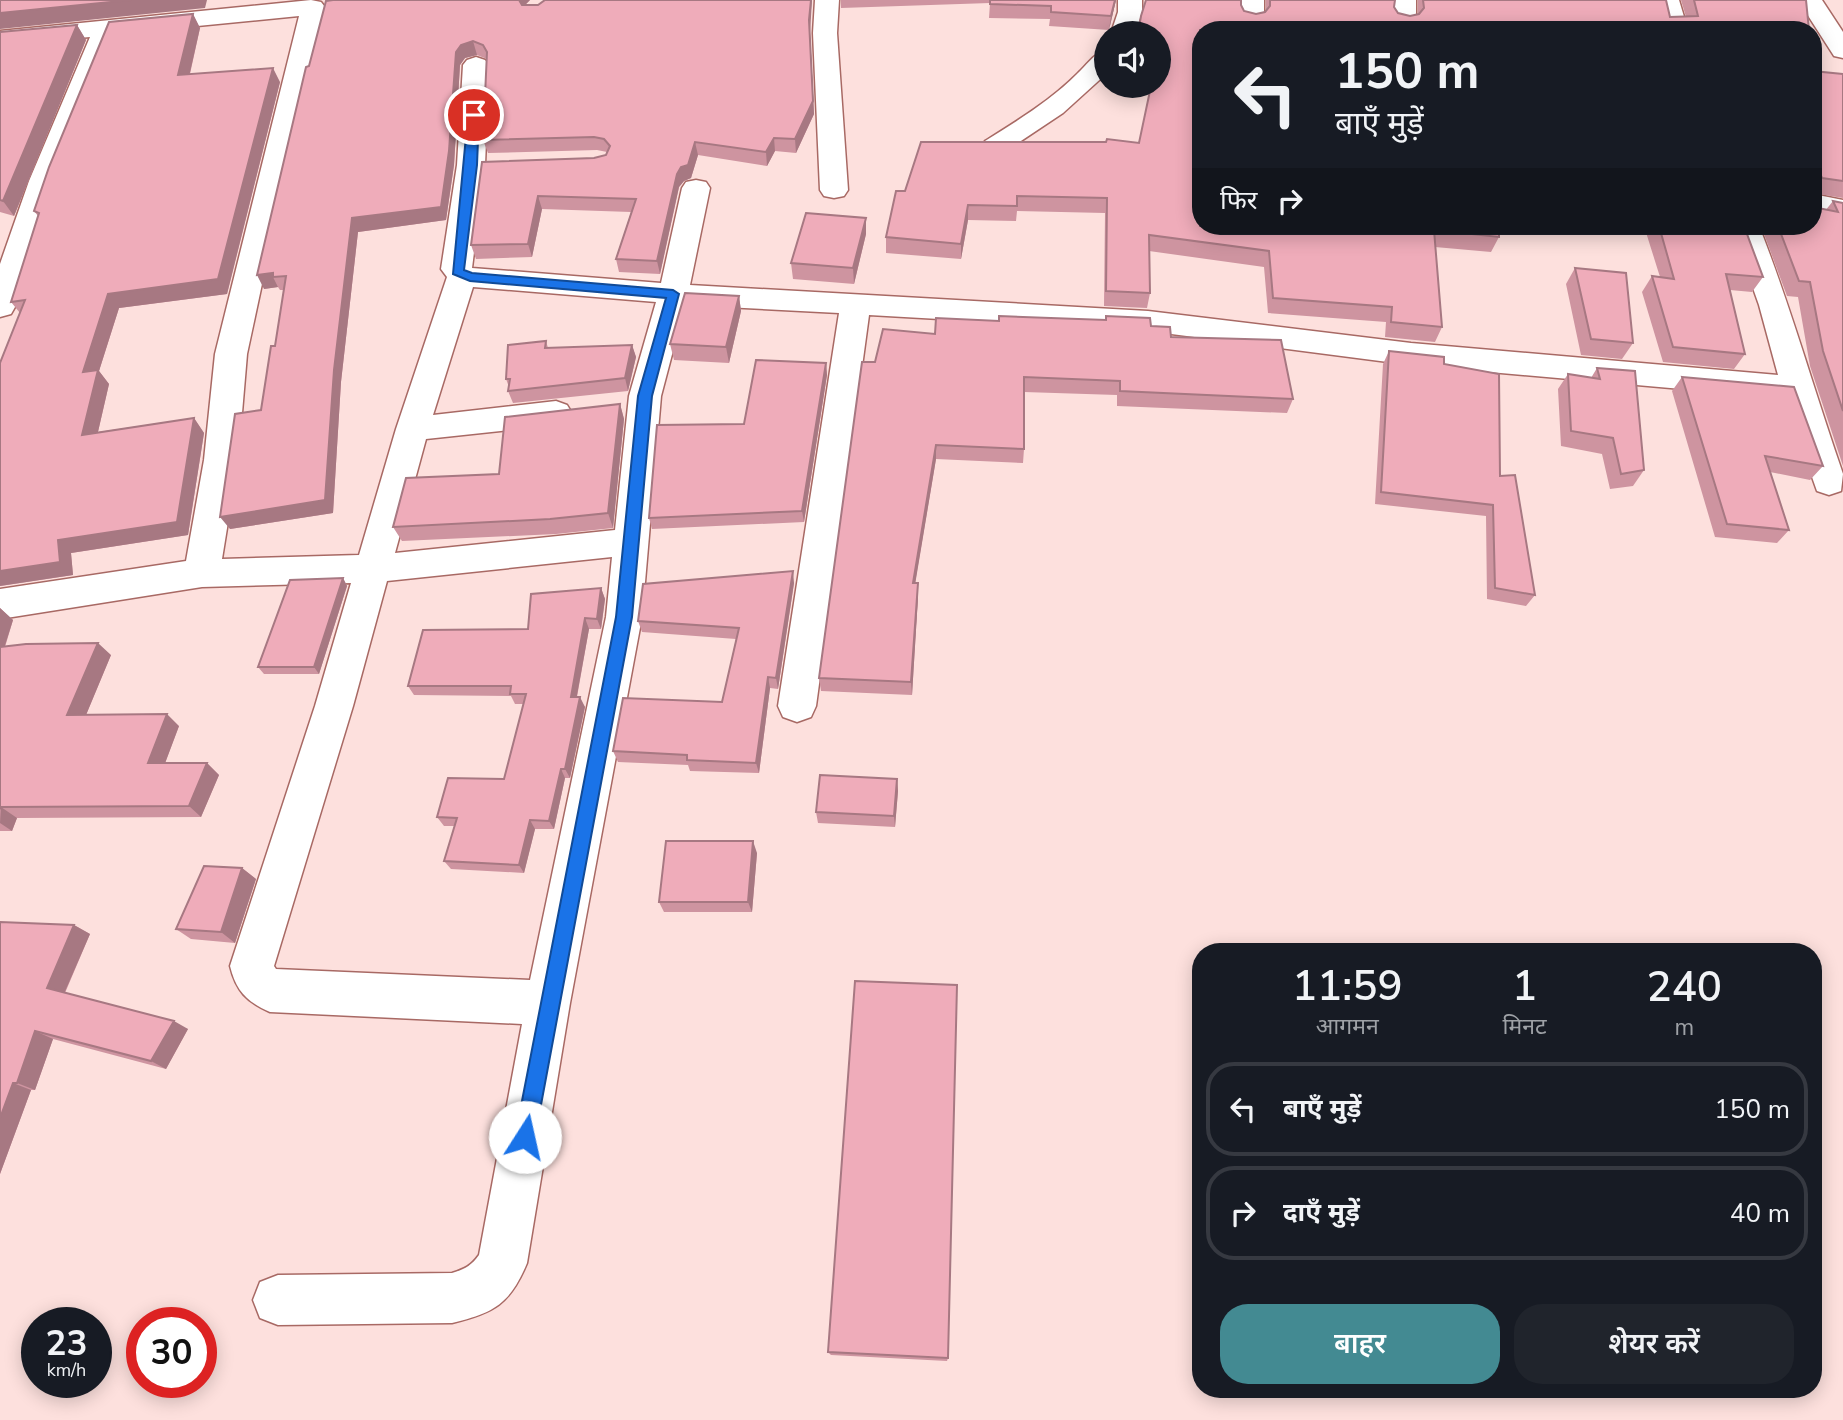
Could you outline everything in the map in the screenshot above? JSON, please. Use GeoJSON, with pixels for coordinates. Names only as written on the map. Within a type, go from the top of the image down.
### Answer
{"type":"FeatureCollection","features":[{"type":"Feature","properties":{"kind":"street"},"geometry":{"type":"LineString","coordinates":[[827,0],[825,33],[834,190]]}},
{"type":"Feature","properties":{"kind":"street"},"geometry":{"type":"LineString","coordinates":[[1127,21],[1130,0]]}},
{"type":"Feature","properties":{"kind":"street"},"geometry":{"type":"LineString","coordinates":[[1667,0],[1673,21]]}},
{"type":"Feature","properties":{"kind":"street"},"geometry":{"type":"LineString","coordinates":[[1810,0],[1843,51]]}},
{"type":"Feature","properties":{"kind":"street"},"geometry":{"type":"LineString","coordinates":[[0,38],[326,5],[273,167],[231,354],[221,460],[202,573]]}},
{"type":"Feature","properties":{"kind":"street"},"geometry":{"type":"LineString","coordinates":[[0,307],[43,181],[106,28]]}},
{"type":"Feature","properties":{"kind":"street"},"geometry":{"type":"LineString","coordinates":[[476,65],[485,164],[456,269],[462,275],[673,294],[1148,321],[1411,354],[1797,387]]}},
{"type":"Feature","properties":{"kind":"street"},"geometry":{"type":"LineString","coordinates":[[994,147],[1037,120],[1077,88],[1094,70]]}},
{"type":"Feature","properties":{"kind":"street"},"geometry":{"type":"LineString","coordinates":[[278,1300],[453,1298],[479,1291],[492,1282],[502,1263],[548,1003],[624,617],[630,542],[617,406],[673,294],[696,188]]}},
{"type":"Feature","properties":{"kind":"street"},"geometry":{"type":"LineString","coordinates":[[1822,205],[1843,209]]}},
{"type":"Feature","properties":{"kind":"street"},"geometry":{"type":"LineString","coordinates":[[1748,235],[1774,305],[1797,387],[1829,482]]}},
{"type":"Feature","properties":{"kind":"street"},"geometry":{"type":"LineString","coordinates":[[462,275],[412,429],[334,706],[252,966],[254,976],[262,986],[270,990],[548,1003]]}},
{"type":"Feature","properties":{"kind":"street"},"geometry":{"type":"LineString","coordinates":[[797,706],[856,303]]}},
{"type":"Feature","properties":{"kind":"street"},"geometry":{"type":"LineString","coordinates":[[412,429],[617,406]]}},
{"type":"Feature","properties":{"kind":"street"},"geometry":{"type":"LineString","coordinates":[[0,604],[202,573],[371,569],[630,542]]}},
{"type":"Feature","properties":{"kind":"building"},"geometry":{"type":"Polygon","coordinates":[[[0,0],[131,0],[0,13],[0,0]]]}},
{"type":"Feature","properties":{"kind":"building"},"geometry":{"type":"Polygon","coordinates":[[[519,0],[522,5],[538,5],[545,0],[811,0],[809,20],[813,101],[795,139],[774,138],[766,152],[695,142],[688,165],[681,167],[677,174],[657,261],[616,259],[636,199],[538,196],[528,244],[471,245],[482,162],[594,158],[606,155],[610,146],[604,139],[594,137],[483,140],[487,52],[483,45],[473,41],[461,45],[456,52],[449,151],[441,207],[352,218],[334,370],[325,500],[220,517],[235,414],[261,410],[271,346],[275,346],[286,276],[273,277],[273,273],[257,275],[306,67],[309,66],[326,1],[519,0]]]}},
{"type":"Feature","properties":{"kind":"building"},"geometry":{"type":"Polygon","coordinates":[[[990,0],[1115,0],[1111,16],[1051,12],[1051,6],[990,4],[990,0]]]}},
{"type":"Feature","properties":{"kind":"building"},"geometry":{"type":"Polygon","coordinates":[[[1146,0],[1241,0],[1244,11],[1256,14],[1265,12],[1270,6],[1270,0],[1395,0],[1394,7],[1398,13],[1410,16],[1419,14],[1424,8],[1423,0],[1666,0],[1670,17],[1698,16],[1694,0],[1806,0],[1808,21],[1192,21],[1192,235],[1434,235],[1442,327],[1391,322],[1392,307],[1273,298],[1269,251],[1149,235],[1150,293],[1106,291],[1107,198],[1017,196],[1017,206],[968,205],[961,244],[886,237],[896,191],[905,191],[921,142],[1106,142],[1107,139],[1139,143],[1148,98],[1171,98],[1171,21],[1140,21],[1146,0]]]}},
{"type":"Feature","properties":{"kind":"building"},"geometry":{"type":"Polygon","coordinates":[[[193,14],[178,75],[273,68],[218,279],[108,294],[83,372],[98,370],[82,435],[194,418],[177,522],[58,540],[60,562],[0,571],[0,363],[25,300],[11,302],[39,213],[34,211],[49,167],[109,22],[193,14]]]}},
{"type":"Feature","properties":{"kind":"building"},"geometry":{"type":"Polygon","coordinates":[[[77,25],[3,201],[0,200],[0,32],[77,25]]]}},
{"type":"Feature","properties":{"kind":"building"},"geometry":{"type":"Polygon","coordinates":[[[1822,72],[1843,74],[1843,181],[1822,178],[1822,72]]]}},
{"type":"Feature","properties":{"kind":"building"},"geometry":{"type":"Polygon","coordinates":[[[1833,201],[1843,203],[1843,411],[1823,351],[1810,282],[1799,281],[1781,235],[1822,235],[1822,209],[1838,212],[1833,201]]]}},
{"type":"Feature","properties":{"kind":"building"},"geometry":{"type":"Polygon","coordinates":[[[806,213],[866,218],[853,268],[791,263],[806,213]]]}},
{"type":"Feature","properties":{"kind":"building"},"geometry":{"type":"Polygon","coordinates":[[[1662,235],[1747,235],[1763,277],[1726,274],[1745,354],[1673,347],[1652,276],[1674,279],[1662,235]]]}},
{"type":"Feature","properties":{"kind":"building"},"geometry":{"type":"Polygon","coordinates":[[[1575,268],[1626,273],[1633,343],[1591,339],[1575,268]]]}},
{"type":"Feature","properties":{"kind":"building"},"geometry":{"type":"Polygon","coordinates":[[[685,293],[739,296],[726,347],[670,344],[685,293]]]}},
{"type":"Feature","properties":{"kind":"building"},"geometry":{"type":"Polygon","coordinates":[[[999,316],[1106,320],[1106,316],[1150,318],[1151,326],[1170,327],[1171,337],[1281,340],[1293,399],[1120,391],[1120,381],[1024,377],[1024,449],[936,445],[913,583],[918,583],[911,682],[819,678],[862,362],[875,362],[883,329],[935,334],[936,318],[999,321],[999,316]]]}},
{"type":"Feature","properties":{"kind":"building"},"geometry":{"type":"Polygon","coordinates":[[[546,341],[545,348],[632,345],[625,378],[508,391],[508,345],[546,341]]]}},
{"type":"Feature","properties":{"kind":"building"},"geometry":{"type":"Polygon","coordinates":[[[1389,351],[1444,357],[1444,364],[1499,374],[1500,476],[1515,475],[1535,595],[1495,588],[1493,505],[1381,492],[1389,351]]]}},
{"type":"Feature","properties":{"kind":"building"},"geometry":{"type":"Polygon","coordinates":[[[756,360],[826,363],[802,511],[649,518],[657,425],[744,424],[756,360]]]}},
{"type":"Feature","properties":{"kind":"building"},"geometry":{"type":"Polygon","coordinates":[[[1597,368],[1635,371],[1644,470],[1621,474],[1613,438],[1571,431],[1568,374],[1600,379],[1597,368]]]}},
{"type":"Feature","properties":{"kind":"building"},"geometry":{"type":"Polygon","coordinates":[[[1682,377],[1794,387],[1823,466],[1765,456],[1789,530],[1727,524],[1682,377]]]}},
{"type":"Feature","properties":{"kind":"building"},"geometry":{"type":"Polygon","coordinates":[[[620,404],[608,513],[550,519],[393,527],[406,478],[499,474],[505,417],[620,404]]]}},
{"type":"Feature","properties":{"kind":"building"},"geometry":{"type":"Polygon","coordinates":[[[793,571],[776,678],[768,677],[756,763],[687,760],[687,755],[613,751],[623,698],[722,702],[739,628],[638,621],[643,584],[793,571]]]}},
{"type":"Feature","properties":{"kind":"building"},"geometry":{"type":"Polygon","coordinates":[[[343,578],[314,667],[258,667],[290,580],[343,578]]]}},
{"type":"Feature","properties":{"kind":"building"},"geometry":{"type":"Polygon","coordinates":[[[601,588],[597,619],[585,618],[571,697],[580,697],[565,769],[561,769],[549,821],[530,820],[519,865],[444,861],[457,818],[437,817],[448,778],[504,779],[526,694],[510,694],[511,686],[408,686],[423,630],[528,629],[531,594],[601,588]]]}},
{"type":"Feature","properties":{"kind":"building"},"geometry":{"type":"Polygon","coordinates":[[[98,643],[67,715],[167,714],[148,763],[207,763],[189,806],[0,809],[0,647],[98,643]]]}},
{"type":"Feature","properties":{"kind":"building"},"geometry":{"type":"Polygon","coordinates":[[[820,775],[897,779],[894,816],[816,812],[820,775]]]}},
{"type":"Feature","properties":{"kind":"building"},"geometry":{"type":"Polygon","coordinates":[[[666,841],[753,841],[748,902],[659,902],[666,841]]]}},
{"type":"Feature","properties":{"kind":"building"},"geometry":{"type":"Polygon","coordinates":[[[204,866],[242,868],[221,932],[176,929],[204,866]]]}},
{"type":"Feature","properties":{"kind":"building"},"geometry":{"type":"Polygon","coordinates":[[[0,922],[74,925],[47,988],[174,1021],[151,1061],[35,1031],[17,1083],[13,1083],[0,1118],[0,922]]]}},
{"type":"Feature","properties":{"kind":"building"},"geometry":{"type":"Polygon","coordinates":[[[855,981],[957,985],[948,1358],[828,1352],[855,981]]]}},
{"type":"Feature","properties":{"kind":"route"},"geometry":{"type":"LineString","coordinates":[[474,115],[471,165],[456,269],[458,272],[470,277],[673,294],[645,396],[624,617],[548,1003],[525,1137]]}}]}
